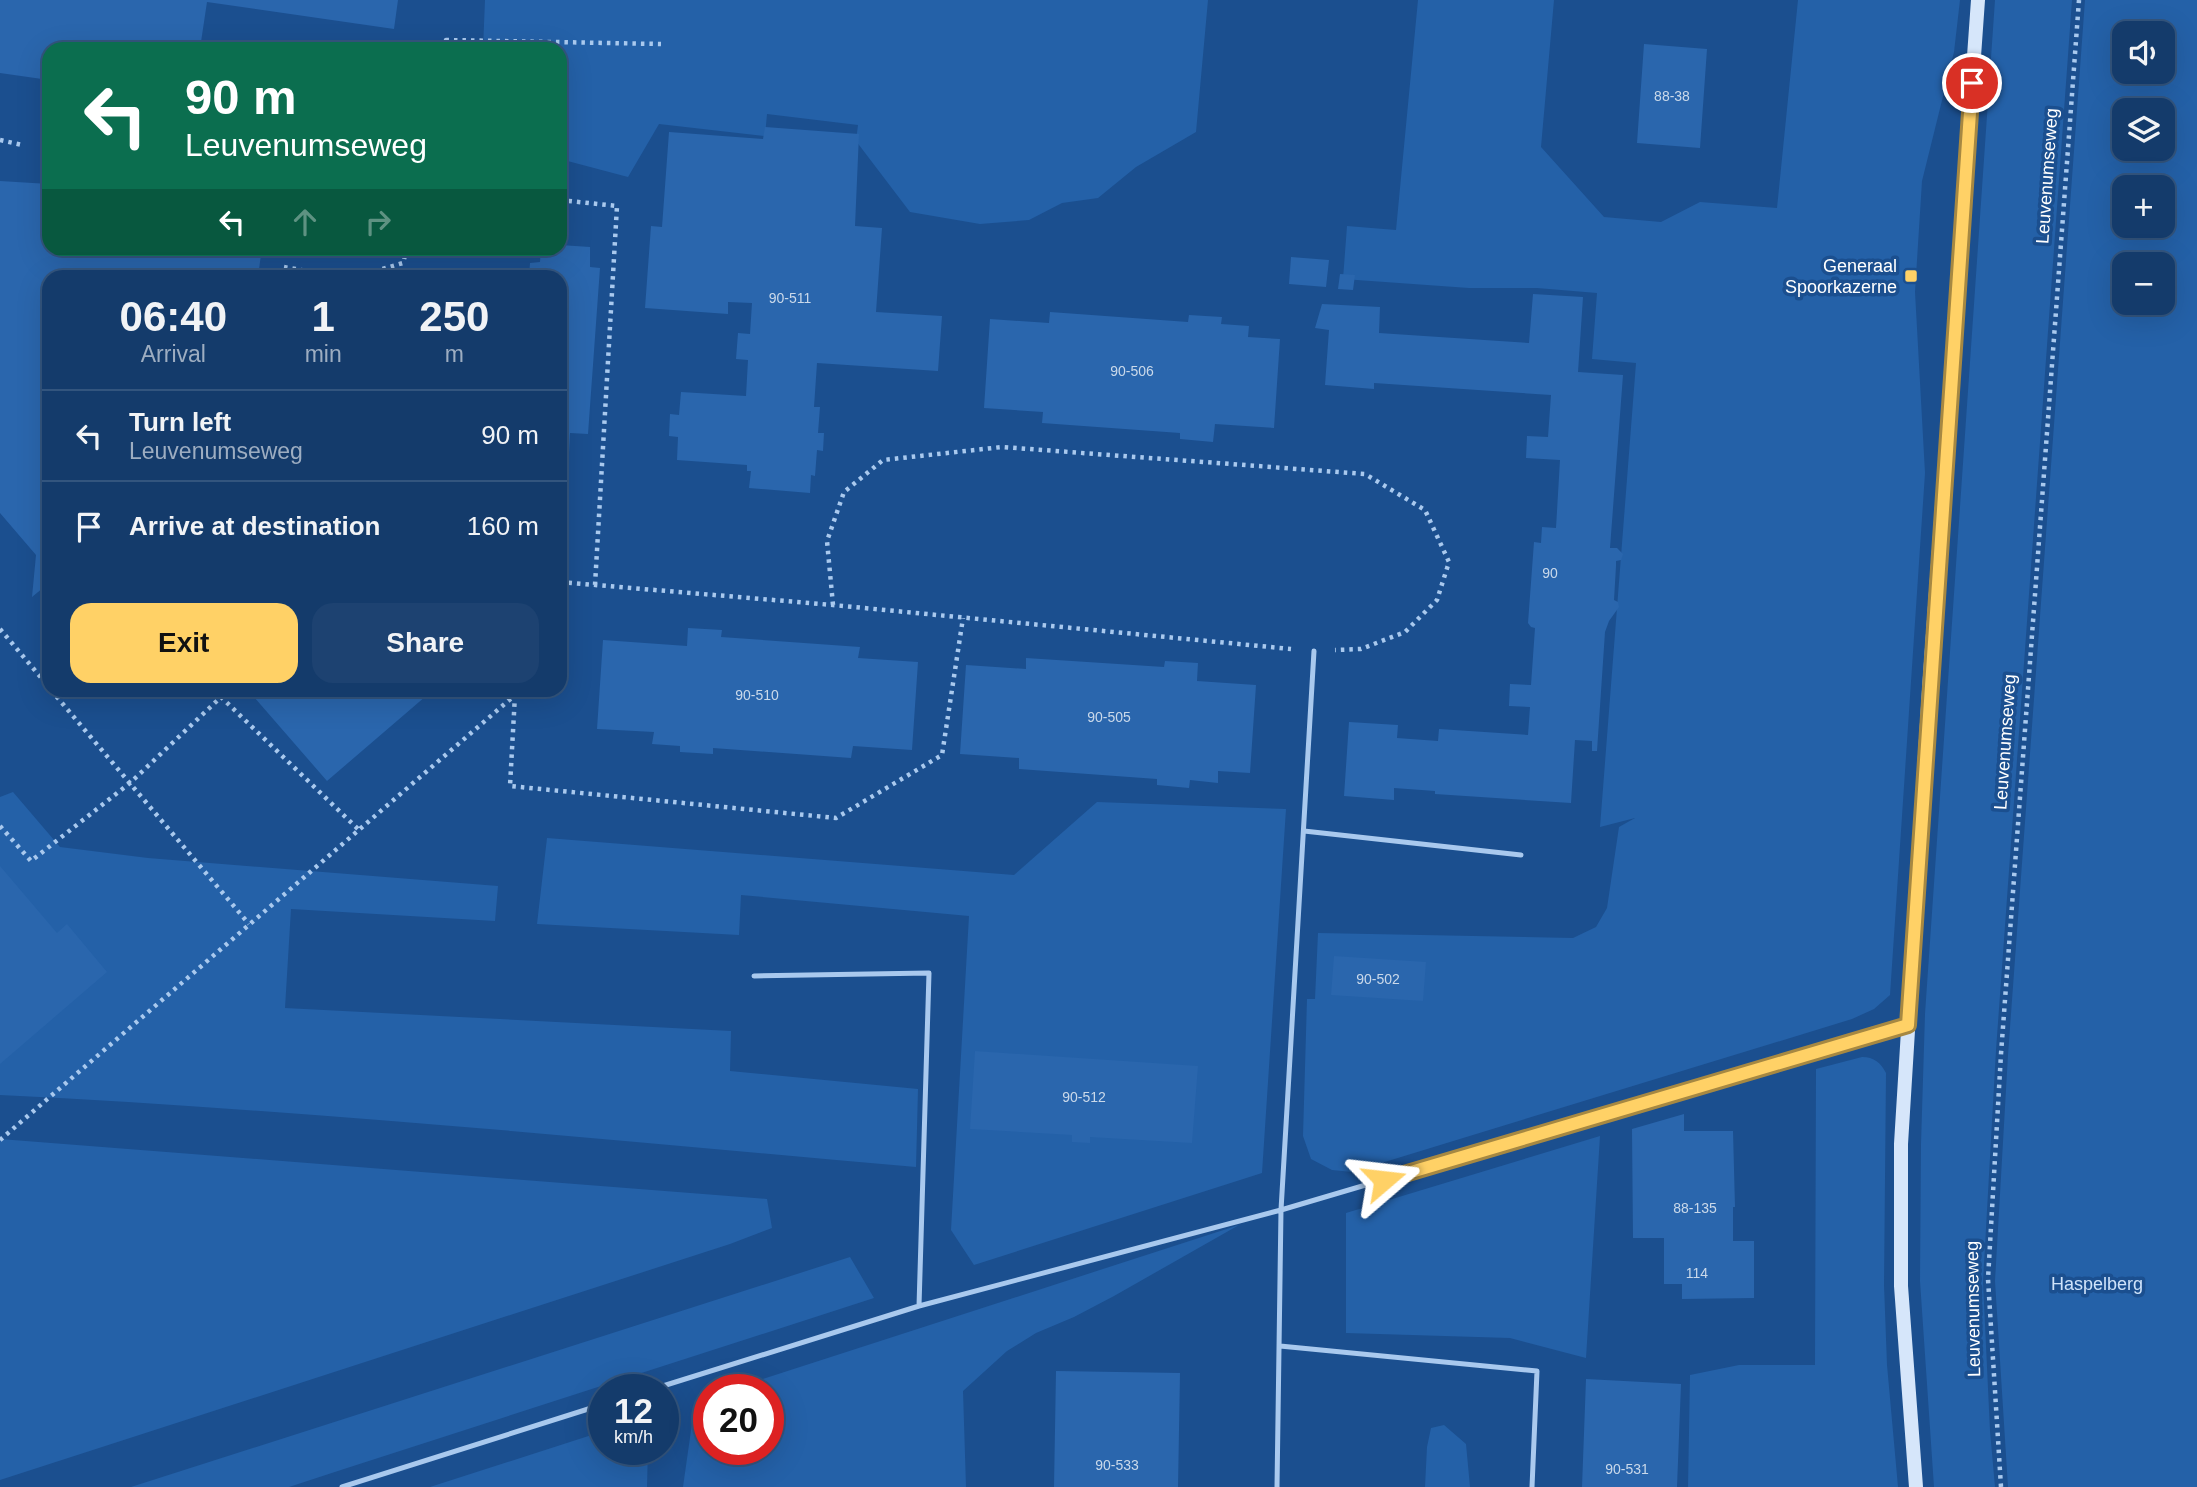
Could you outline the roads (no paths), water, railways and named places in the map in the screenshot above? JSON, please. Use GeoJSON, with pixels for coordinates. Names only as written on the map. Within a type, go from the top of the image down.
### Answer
{"type":"FeatureCollection","features":[{"type":"Feature","properties":{"kind":"main road"},"geometry":{"type":"LineString","coordinates":[[1916,1487],[1901,1286],[1901,1144],[1978,0]]}},
{"type":"Feature","properties":{"kind":"lane"},"geometry":{"type":"LineString","coordinates":[[1277,1487],[1281,1210],[1314,651]]}},
{"type":"Feature","properties":{"kind":"lane"},"geometry":{"type":"LineString","coordinates":[[1304,831],[1521,855]]}},
{"type":"Feature","properties":{"kind":"lane"},"geometry":{"type":"LineString","coordinates":[[754,976],[929,973],[919,1306]]}},
{"type":"Feature","properties":{"kind":"lane"},"geometry":{"type":"LineString","coordinates":[[679,1381],[919,1306],[1281,1210],[1908,1025]]}},
{"type":"Feature","properties":{"kind":"lane"},"geometry":{"type":"LineString","coordinates":[[1280,1346],[1537,1371],[1532,1487]]}},
{"type":"Feature","properties":{"kind":"lane"},"geometry":{"type":"LineString","coordinates":[[342,1487],[588,1409]]}},
{"type":"Feature","properties":{"kind":"place","name":"Generaal Spoorkazerne"},"geometry":{"type":"Point","coordinates":[1911,276]}},
{"type":"Feature","properties":{"kind":"park label","name":"Haspelberg"},"geometry":{"type":"Point","coordinates":[2097,1284]}}]}
